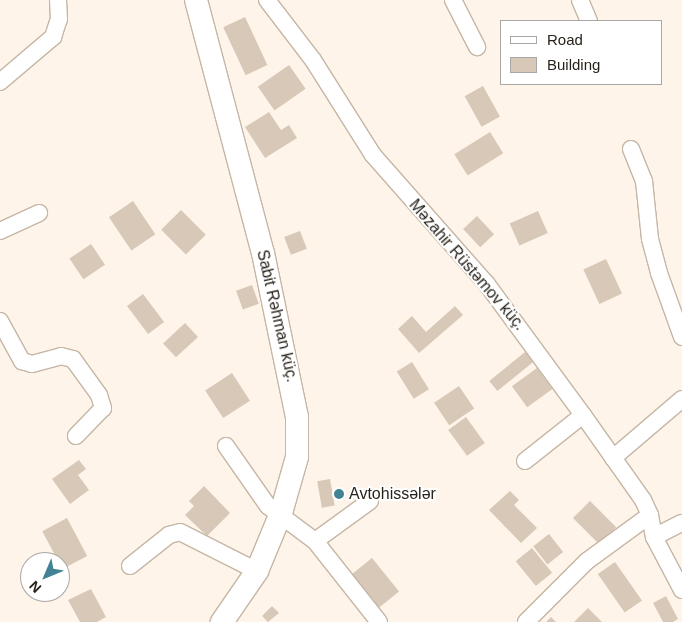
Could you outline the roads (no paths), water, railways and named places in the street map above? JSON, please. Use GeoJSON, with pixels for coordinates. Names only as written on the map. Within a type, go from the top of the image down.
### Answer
{"type":"FeatureCollection","features":[{"type":"Feature","properties":{"kind":"main road","name":"Sabit Rəhman küç."},"geometry":{"type":"LineString","coordinates":[[196,0],[263,252],[297,417],[297,457],[281,513],[257,571],[222,622]]}},
{"type":"Feature","properties":{"kind":"street"},"geometry":{"type":"LineString","coordinates":[[0,82],[53,37],[60,19],[58,0]]}},
{"type":"Feature","properties":{"kind":"street","name":"Məzahir Rüstəmov küç."},"geometry":{"type":"LineString","coordinates":[[267,0],[313,60],[373,155],[486,283],[583,415],[650,514],[654,537],[682,590]]}},
{"type":"Feature","properties":{"kind":"street"},"geometry":{"type":"LineString","coordinates":[[452,0],[477,47]]}},
{"type":"Feature","properties":{"kind":"street"},"geometry":{"type":"LineString","coordinates":[[580,0],[589,20]]}},
{"type":"Feature","properties":{"kind":"street"},"geometry":{"type":"LineString","coordinates":[[632,149],[644,181],[650,238],[659,273],[682,337]]}},
{"type":"Feature","properties":{"kind":"street"},"geometry":{"type":"LineString","coordinates":[[0,231],[39,213]]}},
{"type":"Feature","properties":{"kind":"street"},"geometry":{"type":"LineString","coordinates":[[0,321],[22,361],[32,364],[61,356],[73,359],[99,395],[103,408],[76,436]]}},
{"type":"Feature","properties":{"kind":"street"},"geometry":{"type":"LineString","coordinates":[[613,458],[682,399]]}},
{"type":"Feature","properties":{"kind":"street"},"geometry":{"type":"LineString","coordinates":[[525,461],[583,415]]}},
{"type":"Feature","properties":{"kind":"street"},"geometry":{"type":"LineString","coordinates":[[226,446],[262,498],[315,541],[379,622]]}},
{"type":"Feature","properties":{"kind":"street"},"geometry":{"type":"LineString","coordinates":[[315,541],[370,501]]}},
{"type":"Feature","properties":{"kind":"street"},"geometry":{"type":"LineString","coordinates":[[526,622],[588,561],[650,514]]}},
{"type":"Feature","properties":{"kind":"street"},"geometry":{"type":"LineString","coordinates":[[654,537],[682,523]]}},
{"type":"Feature","properties":{"kind":"street"},"geometry":{"type":"LineString","coordinates":[[130,566],[169,534],[180,532],[257,571]]}},
{"type":"Feature","properties":{"kind":"place","name":"Avtohissələr"},"geometry":{"type":"Point","coordinates":[339,494]}}]}
